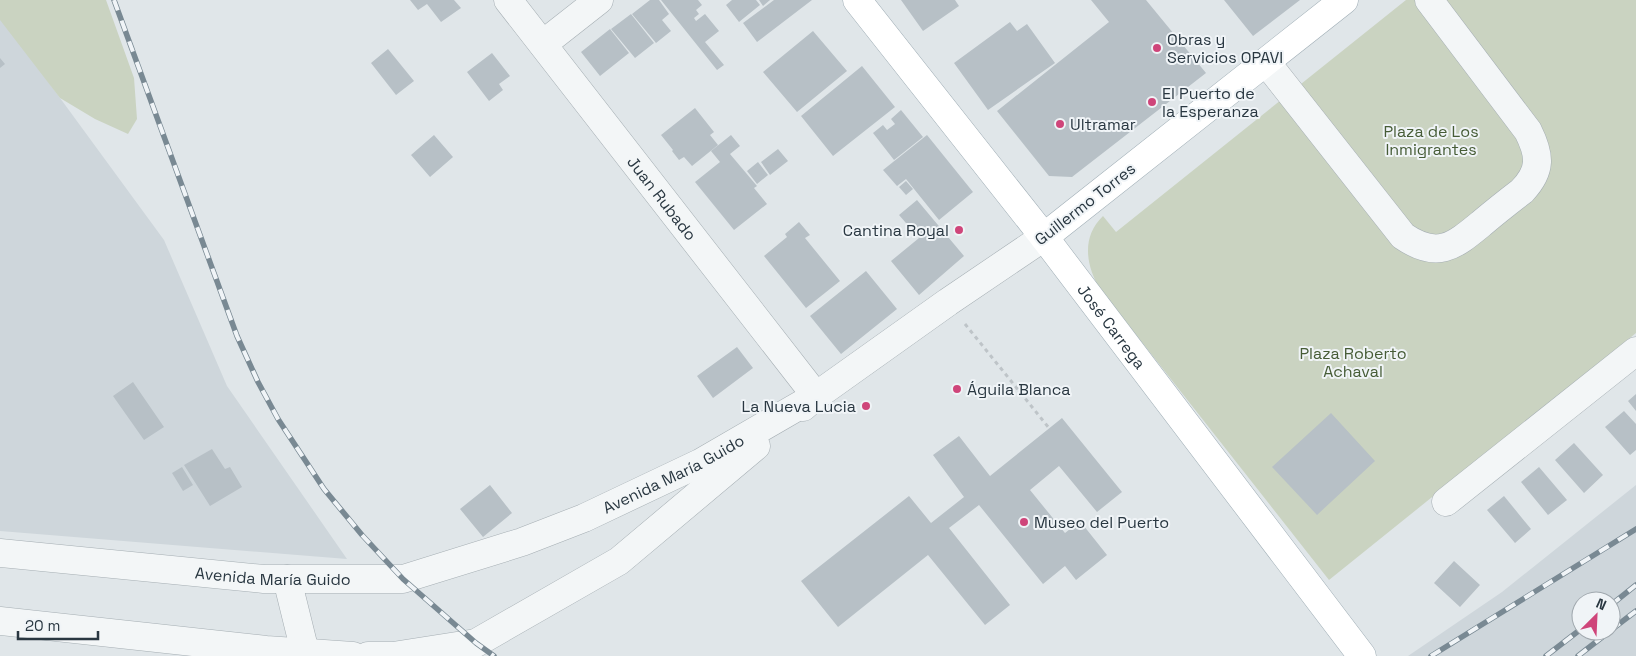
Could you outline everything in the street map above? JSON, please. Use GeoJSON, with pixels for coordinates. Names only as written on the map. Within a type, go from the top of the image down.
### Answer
{"type":"FeatureCollection","features":[{"type":"Feature","properties":{"kind":"main road","name":"José Carrega"},"geometry":{"type":"LineString","coordinates":[[857,0],[1044,237],[1362,656]]}},
{"type":"Feature","properties":{"kind":"main road","name":"Guillermo Torres"},"geometry":{"type":"LineString","coordinates":[[1044,237],[1344,0]]}},
{"type":"Feature","properties":{"kind":"street","name":"Juan Rubado"},"geometry":{"type":"LineString","coordinates":[[508,0],[816,396]]}},
{"type":"Feature","properties":{"kind":"street"},"geometry":{"type":"LineString","coordinates":[[543,44],[599,0]]}},
{"type":"Feature","properties":{"kind":"street"},"geometry":{"type":"LineString","coordinates":[[1266,62],[1403,236],[1415,245],[1428,249],[1444,248],[1457,243],[1522,191],[1530,182],[1536,170],[1537,156],[1528,131],[1429,0]]}},
{"type":"Feature","properties":{"kind":"street","name":"Guillermo Torres"},"geometry":{"type":"LineString","coordinates":[[816,396],[948,302],[1044,237]]}},
{"type":"Feature","properties":{"kind":"street"},"geometry":{"type":"LineString","coordinates":[[1446,502],[1636,351]]}},
{"type":"Feature","properties":{"kind":"street","name":"Avenida María Guido"},"geometry":{"type":"LineString","coordinates":[[0,552],[264,579],[403,579],[522,542],[584,518],[700,463],[816,396]]}},
{"type":"Feature","properties":{"kind":"street","name":"Avenida María Guido"},"geometry":{"type":"LineString","coordinates":[[368,656],[479,650],[619,561],[816,396]]}},
{"type":"Feature","properties":{"kind":"street"},"geometry":{"type":"LineString","coordinates":[[287,579],[306,655]]}},
{"type":"Feature","properties":{"kind":"street"},"geometry":{"type":"LineString","coordinates":[[0,620],[306,655],[353,656]]}},
{"type":"Feature","properties":{"kind":"path"},"geometry":{"type":"LineString","coordinates":[[948,302],[1050,428]]}},
{"type":"Feature","properties":{"kind":"shaded area"},"geometry":{"type":"Polygon","coordinates":[[[0,16],[164,240],[227,386],[347,559],[0,531],[0,16]]]}},
{"type":"Feature","properties":{"kind":"shaded area"},"geometry":{"type":"Polygon","coordinates":[[[1636,485],[1636,656],[1408,656],[1502,592],[1636,485]]]}},
{"type":"Feature","properties":{"kind":"green space"},"geometry":{"type":"Polygon","coordinates":[[[0,0],[106,0],[134,78],[137,119],[128,134],[95,119],[60,98],[0,20],[0,0]]]}},
{"type":"Feature","properties":{"kind":"green space","name":"Plaza Roberto Achaval"},"geometry":{"type":"Polygon","coordinates":[[[1406,0],[1636,0],[1636,333],[1329,580],[1100,289],[1091,271],[1088,252],[1089,242],[1091,233],[1103,216],[1116,232],[1406,0]]]}},
{"type":"Feature","properties":{"kind":"building"},"geometry":{"type":"Polygon","coordinates":[[[410,0],[454,0],[461,8],[441,22],[427,4],[418,10],[410,0]]]}},
{"type":"Feature","properties":{"kind":"building"},"geometry":{"type":"Polygon","coordinates":[[[650,0],[659,0],[669,14],[662,20],[671,31],[656,43],[632,14],[650,0]]]}},
{"type":"Feature","properties":{"kind":"building"},"geometry":{"type":"Polygon","coordinates":[[[661,0],[698,0],[702,5],[696,10],[699,14],[694,18],[696,21],[705,14],[719,31],[705,42],[724,65],[717,70],[661,0]]]}},
{"type":"Feature","properties":{"kind":"building"},"geometry":{"type":"Polygon","coordinates":[[[732,0],[756,0],[760,5],[739,22],[726,5],[732,0]]]}},
{"type":"Feature","properties":{"kind":"building"},"geometry":{"type":"Polygon","coordinates":[[[759,0],[770,0],[763,6],[759,0]]]}},
{"type":"Feature","properties":{"kind":"building"},"geometry":{"type":"Polygon","coordinates":[[[774,0],[812,0],[757,42],[743,23],[774,0]]]}},
{"type":"Feature","properties":{"kind":"building"},"geometry":{"type":"Polygon","coordinates":[[[901,0],[955,0],[959,6],[923,31],[901,0]]]}},
{"type":"Feature","properties":{"kind":"building"},"geometry":{"type":"Polygon","coordinates":[[[1091,0],[1146,0],[1206,73],[1072,177],[1049,176],[997,111],[1109,22],[1091,0]]]}},
{"type":"Feature","properties":{"kind":"building"},"geometry":{"type":"Polygon","coordinates":[[[1224,0],[1300,0],[1253,36],[1224,0]]]}},
{"type":"Feature","properties":{"kind":"building"},"geometry":{"type":"Polygon","coordinates":[[[631,14],[654,43],[635,58],[611,29],[631,14]]]}},
{"type":"Feature","properties":{"kind":"building"},"geometry":{"type":"Polygon","coordinates":[[[1010,22],[1017,31],[1027,24],[1055,63],[988,110],[954,63],[1010,22]]]}},
{"type":"Feature","properties":{"kind":"building"},"geometry":{"type":"Polygon","coordinates":[[[610,29],[629,53],[600,76],[581,52],[610,29]]]}},
{"type":"Feature","properties":{"kind":"building"},"geometry":{"type":"Polygon","coordinates":[[[813,31],[847,71],[797,112],[763,72],[813,31]]]}},
{"type":"Feature","properties":{"kind":"building"},"geometry":{"type":"Polygon","coordinates":[[[388,49],[414,81],[396,95],[371,63],[388,49]]]}},
{"type":"Feature","properties":{"kind":"building"},"geometry":{"type":"Polygon","coordinates":[[[492,53],[510,76],[499,84],[503,90],[489,101],[467,72],[492,53]]]}},
{"type":"Feature","properties":{"kind":"building"},"geometry":{"type":"Polygon","coordinates":[[[0,58],[5,64],[0,68],[0,58]]]}},
{"type":"Feature","properties":{"kind":"building"},"geometry":{"type":"Polygon","coordinates":[[[862,66],[895,107],[833,156],[801,116],[862,66]]]}},
{"type":"Feature","properties":{"kind":"building"},"geometry":{"type":"Polygon","coordinates":[[[695,108],[714,132],[710,135],[718,145],[692,166],[684,157],[679,160],[661,135],[695,108]]]}},
{"type":"Feature","properties":{"kind":"building"},"geometry":{"type":"Polygon","coordinates":[[[901,110],[923,137],[894,160],[873,133],[883,125],[887,130],[895,124],[891,119],[901,110]]]}},
{"type":"Feature","properties":{"kind":"building"},"geometry":{"type":"Polygon","coordinates":[[[434,135],[453,157],[430,177],[411,155],[434,135]]]}},
{"type":"Feature","properties":{"kind":"building"},"geometry":{"type":"Polygon","coordinates":[[[731,135],[740,146],[730,154],[757,186],[754,188],[767,204],[734,230],[695,182],[720,162],[711,151],[731,135]]]}},
{"type":"Feature","properties":{"kind":"building"},"geometry":{"type":"Polygon","coordinates":[[[927,135],[973,192],[939,220],[906,179],[897,186],[883,170],[927,135]]]}},
{"type":"Feature","properties":{"kind":"building"},"geometry":{"type":"Polygon","coordinates":[[[778,149],[788,161],[770,175],[761,162],[778,149]]]}},
{"type":"Feature","properties":{"kind":"building"},"geometry":{"type":"Polygon","coordinates":[[[758,162],[768,175],[757,184],[747,171],[758,162]]]}},
{"type":"Feature","properties":{"kind":"building"},"geometry":{"type":"Polygon","coordinates":[[[906,181],[913,189],[906,195],[899,187],[906,181]]]}},
{"type":"Feature","properties":{"kind":"building"},"geometry":{"type":"Polygon","coordinates":[[[917,200],[964,256],[919,295],[891,261],[919,238],[899,215],[917,200]]]}},
{"type":"Feature","properties":{"kind":"building"},"geometry":{"type":"Polygon","coordinates":[[[799,222],[810,235],[805,238],[840,281],[806,308],[764,256],[787,237],[785,234],[799,222]]]}},
{"type":"Feature","properties":{"kind":"building"},"geometry":{"type":"Polygon","coordinates":[[[866,271],[897,309],[841,354],[810,316],[866,271]]]}},
{"type":"Feature","properties":{"kind":"building"},"geometry":{"type":"Polygon","coordinates":[[[737,347],[753,368],[713,398],[697,376],[737,347]]]}},
{"type":"Feature","properties":{"kind":"building"},"geometry":{"type":"Polygon","coordinates":[[[133,382],[164,427],[144,440],[113,396],[133,382]]]}},
{"type":"Feature","properties":{"kind":"building"},"geometry":{"type":"Polygon","coordinates":[[[1636,394],[1636,411],[1628,401],[1636,394]]]}},
{"type":"Feature","properties":{"kind":"building"},"geometry":{"type":"Polygon","coordinates":[[[1624,411],[1636,424],[1636,450],[1630,455],[1605,427],[1624,411]]]}},
{"type":"Feature","properties":{"kind":"building"},"geometry":{"type":"Polygon","coordinates":[[[1331,413],[1375,461],[1317,515],[1272,467],[1331,413]]]}},
{"type":"Feature","properties":{"kind":"building","name":"Museo del Puerto"},"geometry":{"type":"Polygon","coordinates":[[[1062,418],[1122,492],[1097,512],[1059,466],[1030,490],[1065,533],[1080,521],[1107,555],[1076,580],[1065,566],[1043,584],[979,505],[949,528],[1010,605],[985,625],[928,555],[838,627],[801,581],[909,496],[931,523],[964,497],[933,455],[959,436],[990,476],[1062,418]]]}},
{"type":"Feature","properties":{"kind":"building"},"geometry":{"type":"Polygon","coordinates":[[[1574,443],[1603,475],[1584,493],[1555,460],[1574,443]]]}},
{"type":"Feature","properties":{"kind":"building"},"geometry":{"type":"Polygon","coordinates":[[[212,449],[225,469],[230,467],[242,487],[210,506],[184,465],[212,449]]]}},
{"type":"Feature","properties":{"kind":"building"},"geometry":{"type":"Polygon","coordinates":[[[182,467],[193,485],[183,491],[172,473],[182,467]]]}},
{"type":"Feature","properties":{"kind":"building"},"geometry":{"type":"Polygon","coordinates":[[[1539,467],[1567,500],[1548,515],[1521,482],[1539,467]]]}},
{"type":"Feature","properties":{"kind":"building"},"geometry":{"type":"Polygon","coordinates":[[[490,485],[512,513],[483,537],[460,509],[490,485]]]}},
{"type":"Feature","properties":{"kind":"building"},"geometry":{"type":"Polygon","coordinates":[[[1504,496],[1531,529],[1515,543],[1487,510],[1504,496]]]}},
{"type":"Feature","properties":{"kind":"building"},"geometry":{"type":"Polygon","coordinates":[[[1454,561],[1480,585],[1460,607],[1434,583],[1454,561]]]}},
{"type":"Feature","properties":{"kind":"railway"},"geometry":{"type":"LineString","coordinates":[[114,0],[237,336],[258,382],[278,419],[324,489],[362,535],[403,579],[476,643],[494,656]]}},
{"type":"Feature","properties":{"kind":"railway"},"geometry":{"type":"LineString","coordinates":[[1431,656],[1636,529]]}},
{"type":"Feature","properties":{"kind":"railway"},"geometry":{"type":"LineString","coordinates":[[1621,597],[1636,585]]}},
{"type":"Feature","properties":{"kind":"railway"},"geometry":{"type":"LineString","coordinates":[[1621,622],[1636,611]]}},
{"type":"Feature","properties":{"kind":"railway"},"geometry":{"type":"LineString","coordinates":[[1546,656],[1571,637]]}},
{"type":"Feature","properties":{"kind":"railway"},"geometry":{"type":"LineString","coordinates":[[1578,656],[1597,641]]}},
{"type":"Feature","properties":{"kind":"place","name":"Obras y Servicios OPAVI"},"geometry":{"type":"Point","coordinates":[1157,48]}},
{"type":"Feature","properties":{"kind":"place","name":"El Puerto de la Esperanza"},"geometry":{"type":"Point","coordinates":[1152,102]}},
{"type":"Feature","properties":{"kind":"place","name":"Ultramar"},"geometry":{"type":"Point","coordinates":[1060,124]}},
{"type":"Feature","properties":{"kind":"place","name":"Cantina Royal"},"geometry":{"type":"Point","coordinates":[959,230]}},
{"type":"Feature","properties":{"kind":"place","name":"Águila Blanca"},"geometry":{"type":"Point","coordinates":[957,389]}},
{"type":"Feature","properties":{"kind":"place","name":"La Nueva Lucia"},"geometry":{"type":"Point","coordinates":[866,406]}},
{"type":"Feature","properties":{"kind":"place","name":"Museo del Puerto"},"geometry":{"type":"Point","coordinates":[1024,522]}},
{"type":"Feature","properties":{"kind":"park label","name":"Plaza de Los Inmigrantes"},"geometry":{"type":"Point","coordinates":[1431,140]}}]}
